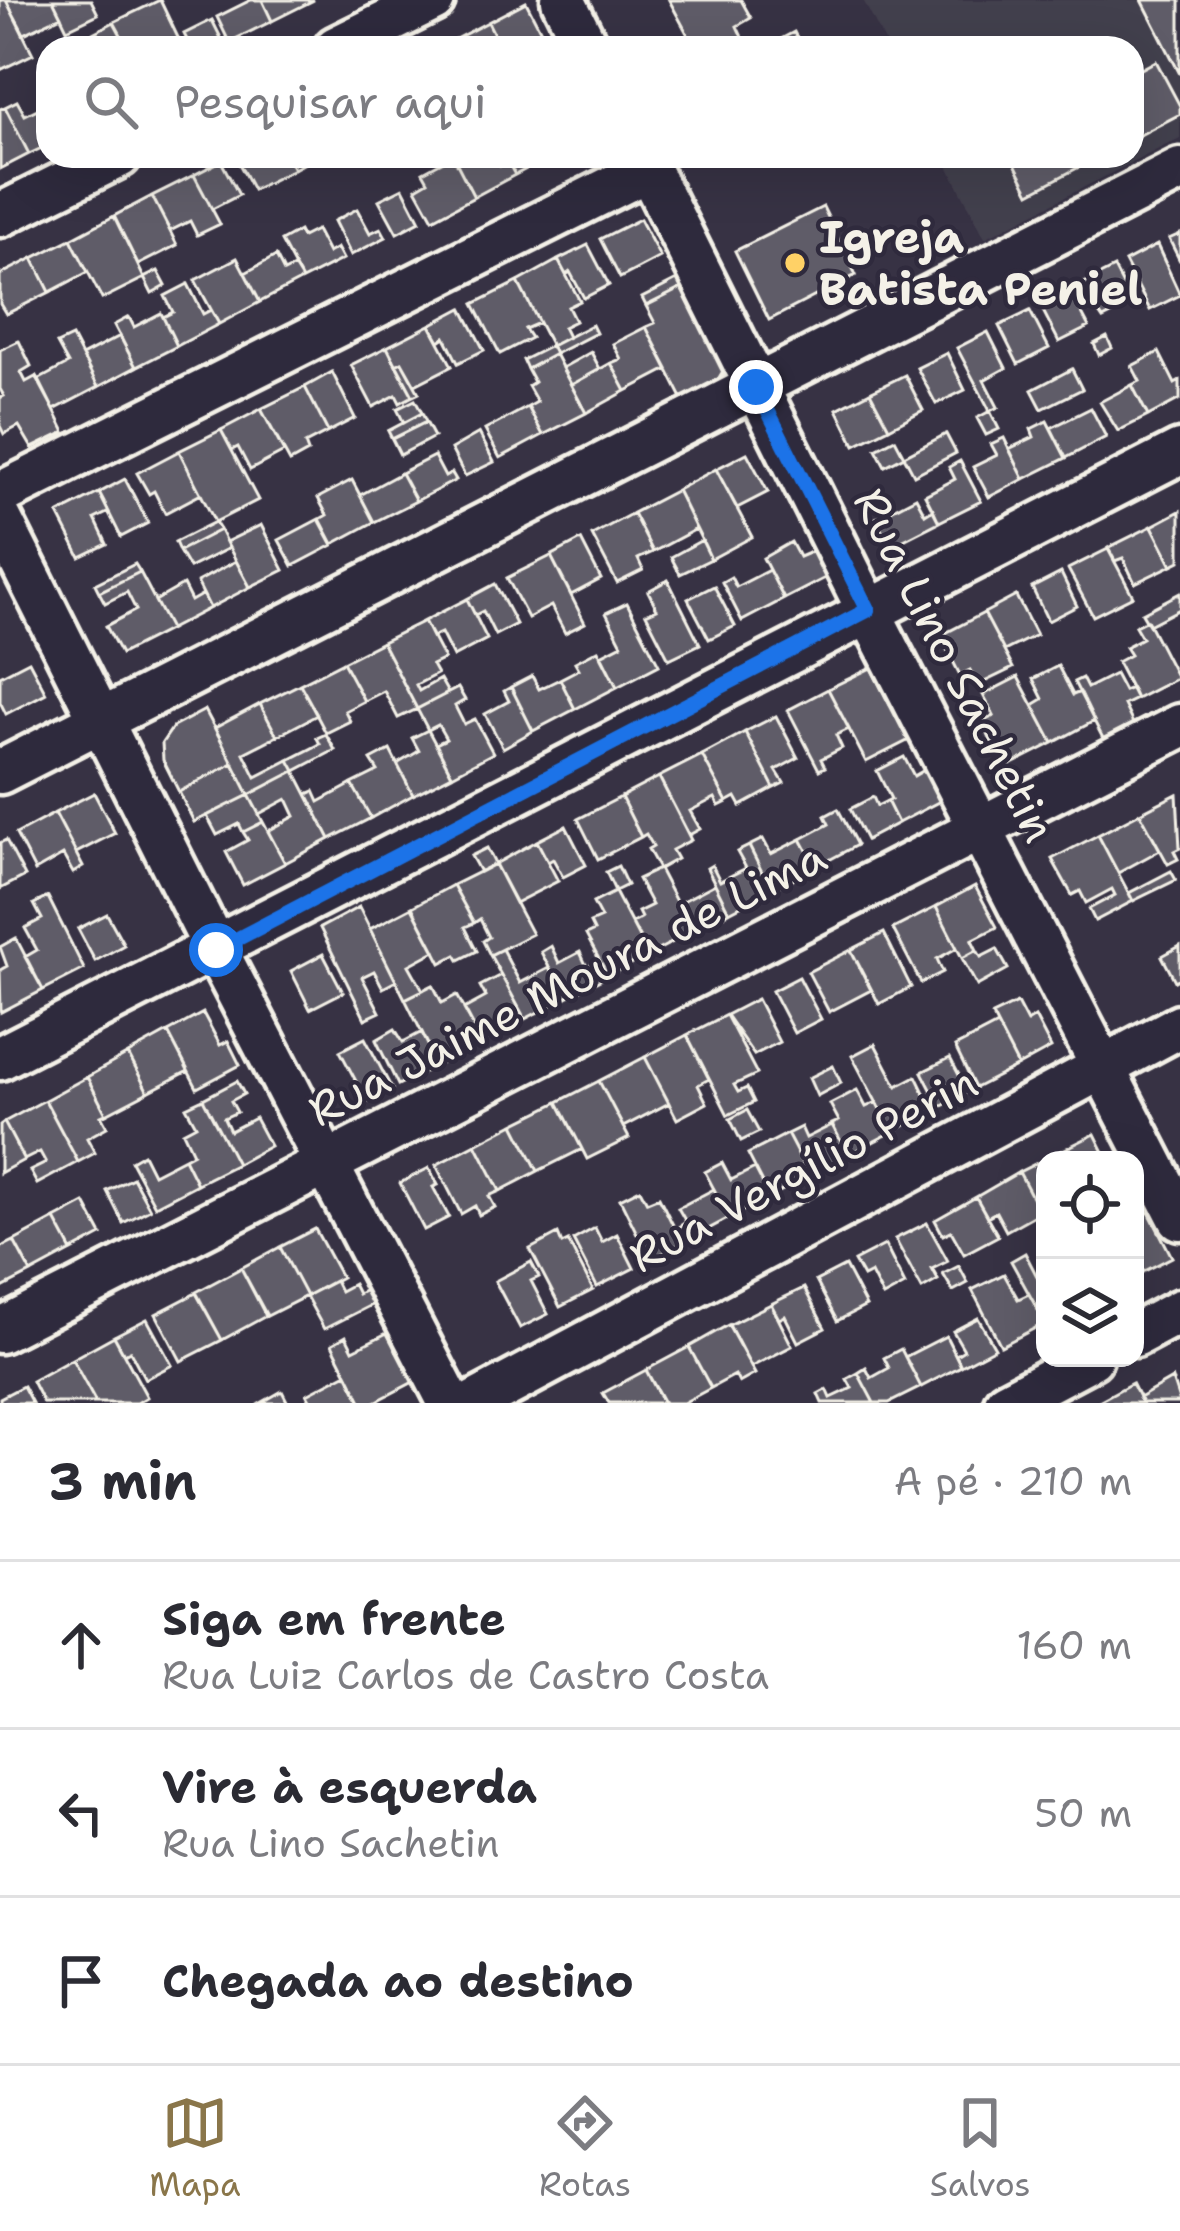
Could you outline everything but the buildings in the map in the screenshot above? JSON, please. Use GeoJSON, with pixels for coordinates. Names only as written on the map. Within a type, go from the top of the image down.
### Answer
{"type":"FeatureCollection","features":[{"type":"Feature","properties":{"kind":"street"},"geometry":{"type":"LineString","coordinates":[[360,36],[433,0]]}},
{"type":"Feature","properties":{"kind":"street"},"geometry":{"type":"LineString","coordinates":[[563,0],[581,36]]}},
{"type":"Feature","properties":{"kind":"street"},"geometry":{"type":"LineString","coordinates":[[0,215],[95,168]]}},
{"type":"Feature","properties":{"kind":"street"},"geometry":{"type":"LineString","coordinates":[[0,494],[635,168]]}},
{"type":"Feature","properties":{"kind":"street","name":"Rua Lino Sachetin"},"geometry":{"type":"LineString","coordinates":[[647,168],[1180,1218]]}},
{"type":"Feature","properties":{"kind":"street"},"geometry":{"type":"LineString","coordinates":[[0,772],[1180,170]]}},
{"type":"Feature","properties":{"kind":"street"},"geometry":{"type":"LineString","coordinates":[[0,1058],[1180,452]]}},
{"type":"Feature","properties":{"kind":"street"},"geometry":{"type":"LineString","coordinates":[[0,519],[450,1403]]}},
{"type":"Feature","properties":{"kind":"street","name":"Rua Jaime Moura de Lima"},"geometry":{"type":"LineString","coordinates":[[0,1330],[1180,726]]}},
{"type":"Feature","properties":{"kind":"street","name":"Rua Vergílio Perin"},"geometry":{"type":"LineString","coordinates":[[474,1403],[1180,1026]]}},
{"type":"Feature","properties":{"kind":"street"},"geometry":{"type":"LineString","coordinates":[[1144,1330],[1180,1312]]}},
{"type":"Feature","properties":{"kind":"street"},"geometry":{"type":"LineString","coordinates":[[1006,1403],[1074,1367]]}},
{"type":"Feature","properties":{"kind":"shaded area"},"geometry":{"type":"Polygon","coordinates":[[[863,0],[1180,0],[1180,138],[1144,156],[1144,36],[882,36],[863,0]]]}},
{"type":"Feature","properties":{"kind":"shaded area"},"geometry":{"type":"Polygon","coordinates":[[[949,168],[1122,168],[985,238],[949,168]]]}},
{"type":"Feature","properties":{"kind":"place","name":"Igreja Batista Peniel"},"geometry":{"type":"Point","coordinates":[795,263]}},
{"type":"Feature","properties":{"kind":"route"},"geometry":{"type":"LineString","coordinates":[[216,950],[868,610],[756,387]]}}]}
